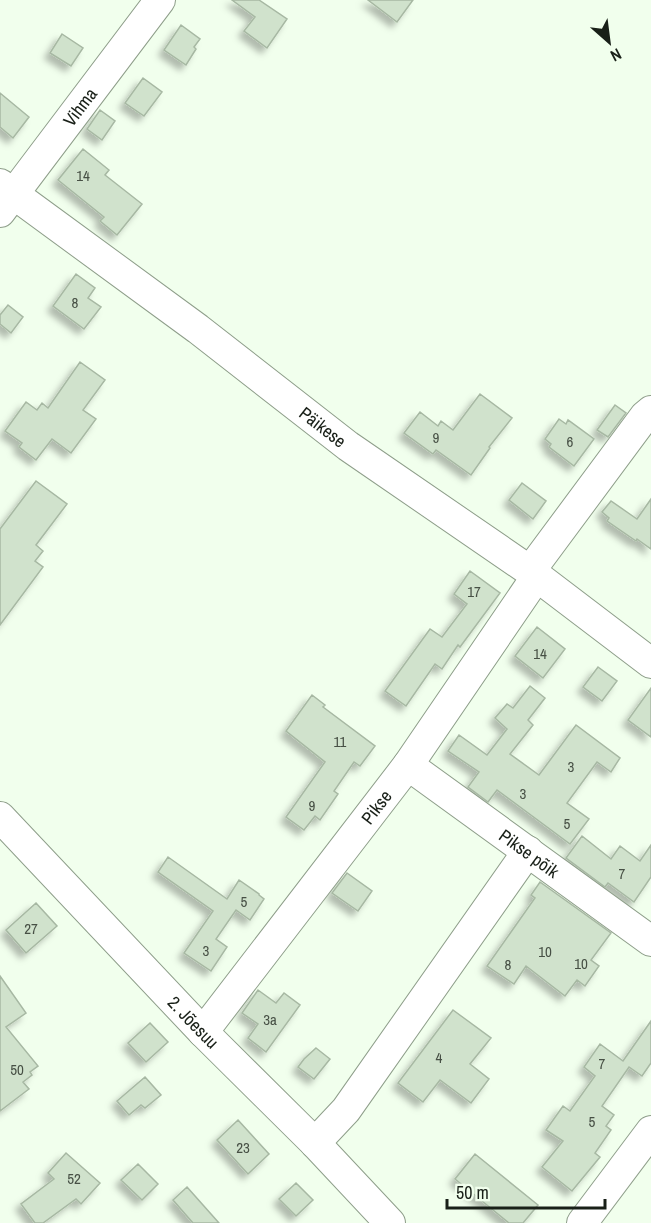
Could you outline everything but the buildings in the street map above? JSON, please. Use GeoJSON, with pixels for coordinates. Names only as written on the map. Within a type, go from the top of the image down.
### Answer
{"type":"FeatureCollection","features":[{"type":"Feature","properties":{"kind":"street","name":"Vihma"},"geometry":{"type":"LineString","coordinates":[[4,197],[160,0]]}},
{"type":"Feature","properties":{"kind":"street","name":"Päikese"},"geometry":{"type":"LineString","coordinates":[[4,197],[198,328],[348,446],[534,574],[651,663]]}},
{"type":"Feature","properties":{"kind":"street","name":"Pikse"},"geometry":{"type":"LineString","coordinates":[[204,1032],[408,765],[534,574],[645,416],[651,411]]}},
{"type":"Feature","properties":{"kind":"street","name":"Pikse põik"},"geometry":{"type":"LineString","coordinates":[[408,765],[651,941]]}},
{"type":"Feature","properties":{"kind":"street","name":"2. Jõesuu"},"geometry":{"type":"LineString","coordinates":[[0,817],[204,1032],[315,1143],[390,1223]]}},
{"type":"Feature","properties":{"kind":"street"},"geometry":{"type":"LineString","coordinates":[[315,1143],[346,1110],[528,852]]}},
{"type":"Feature","properties":{"kind":"street"},"geometry":{"type":"LineString","coordinates":[[582,1223],[651,1131]]}}]}
